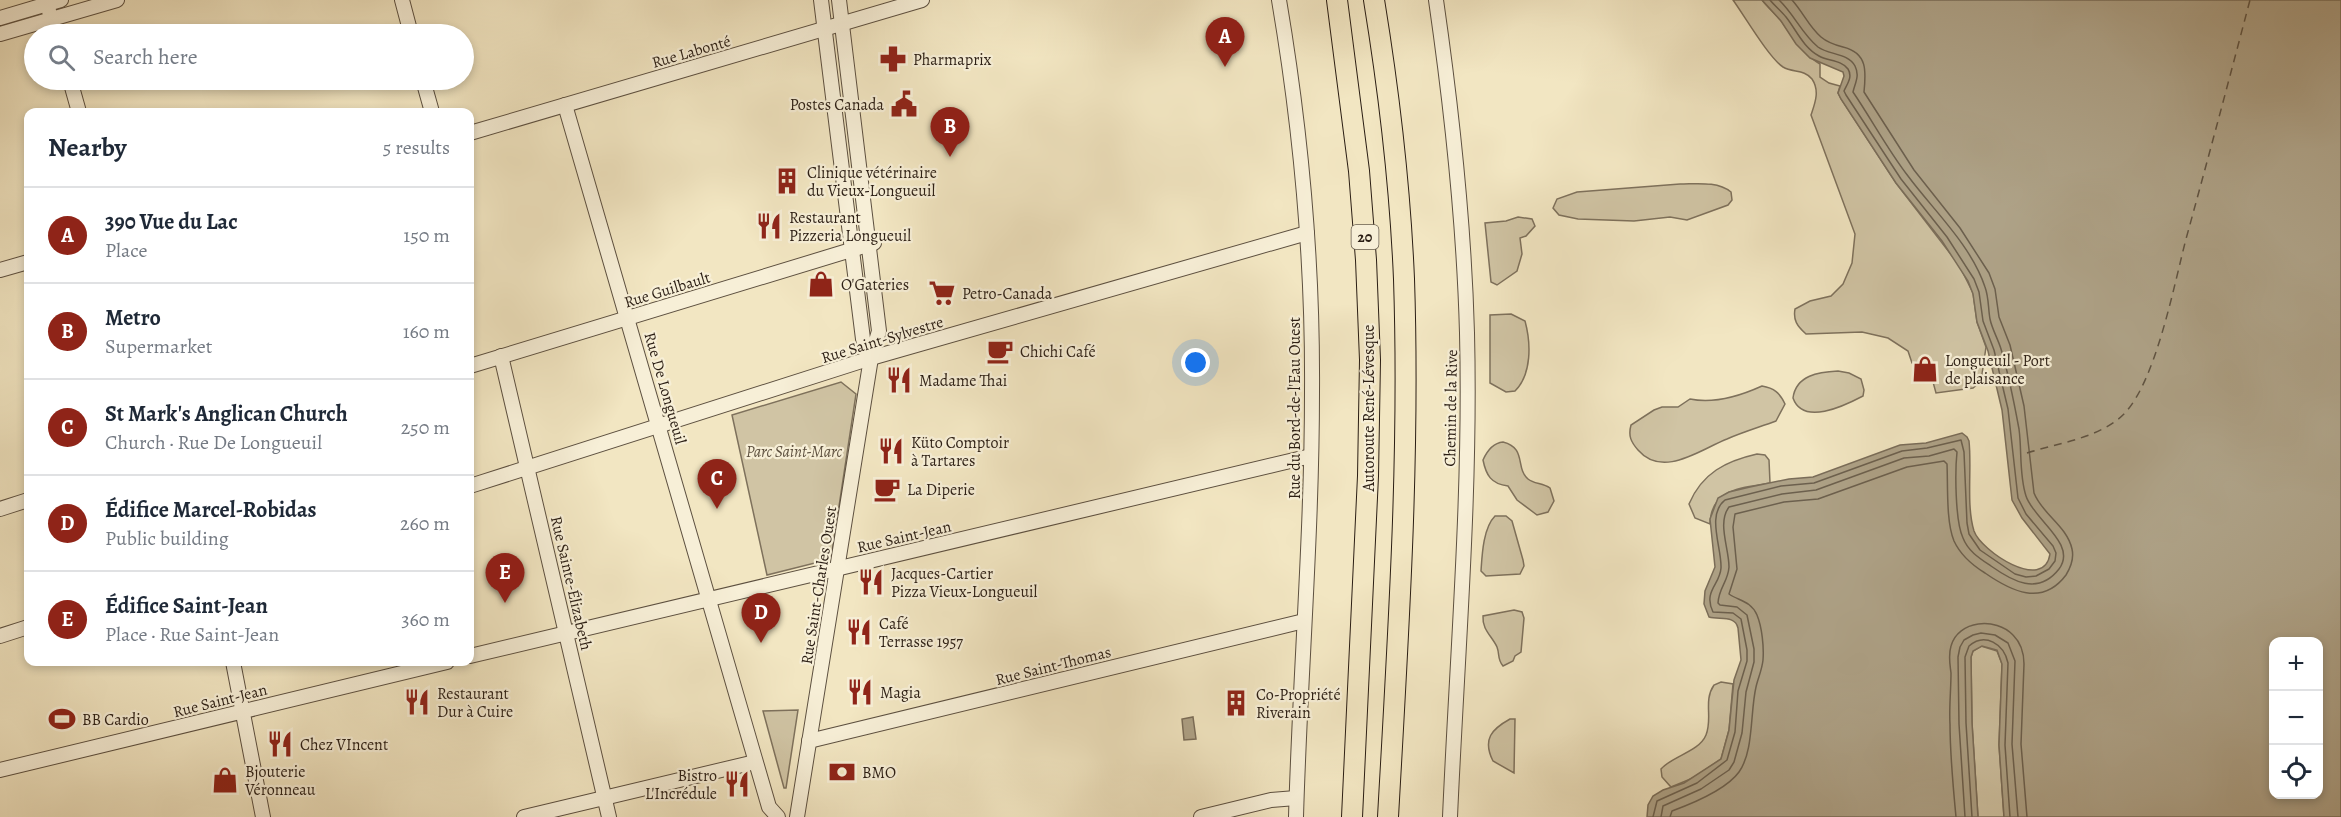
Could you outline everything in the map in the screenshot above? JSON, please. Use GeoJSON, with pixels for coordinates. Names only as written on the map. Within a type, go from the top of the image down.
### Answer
{"type":"FeatureCollection","features":[{"type":"Feature","properties":{"kind":"highway","name":"Autoroute René-Lévesque"},"geometry":{"type":"LineString","coordinates":[[1337,0],[1359,171],[1366,260],[1370,360],[1368,476],[1352,817]]}},
{"type":"Feature","properties":{"kind":"highway","name":"20"},"geometry":{"type":"LineString","coordinates":[[1374,0],[1396,170],[1405,334],[1405,438],[1388,817]]}},
{"type":"Feature","properties":{"kind":"street"},"geometry":{"type":"LineString","coordinates":[[35,24],[117,0]]}},
{"type":"Feature","properties":{"kind":"street"},"geometry":{"type":"LineString","coordinates":[[402,0],[408,24]]}},
{"type":"Feature","properties":{"kind":"street","name":"Rue Saint-Charles Ouest"},"geometry":{"type":"LineString","coordinates":[[821,0],[850,250],[863,339],[871,358]]}},
{"type":"Feature","properties":{"kind":"street","name":"Rue Saint-Charles Ouest"},"geometry":{"type":"LineString","coordinates":[[797,817],[871,358],[879,331],[872,243],[839,0]]}},
{"type":"Feature","properties":{"kind":"street","name":"Rue Labonté"},"geometry":{"type":"LineString","coordinates":[[474,132],[922,0]]}},
{"type":"Feature","properties":{"kind":"street","name":"Rue du Bord-de-l'Eau Ouest"},"geometry":{"type":"LineString","coordinates":[[1279,0],[1297,117],[1307,232],[1311,317],[1311,456],[1296,817]]}},
{"type":"Feature","properties":{"kind":"street","name":"Chemin de la Rive"},"geometry":{"type":"LineString","coordinates":[[1436,0],[1457,160],[1467,335],[1465,493],[1450,817]]}},
{"type":"Feature","properties":{"kind":"street"},"geometry":{"type":"LineString","coordinates":[[0,18],[51,1],[53,24]]}},
{"type":"Feature","properties":{"kind":"street"},"geometry":{"type":"LineString","coordinates":[[0,34],[24,27]]}},
{"type":"Feature","properties":{"kind":"street"},"geometry":{"type":"LineString","coordinates":[[73,90],[78,108]]}},
{"type":"Feature","properties":{"kind":"street"},"geometry":{"type":"LineString","coordinates":[[426,90],[431,108]]}},
{"type":"Feature","properties":{"kind":"street","name":"Rue De Longueuil"},"geometry":{"type":"LineString","coordinates":[[565,105],[660,426],[768,807],[777,817]]}},
{"type":"Feature","properties":{"kind":"street","name":"Rue Saint-Sylvestre"},"geometry":{"type":"LineString","coordinates":[[474,485],[871,358],[1307,232]]}},
{"type":"Feature","properties":{"kind":"street","name":"Rue Guilbault"},"geometry":{"type":"LineString","coordinates":[[474,365],[872,243]]}},
{"type":"Feature","properties":{"kind":"street"},"geometry":{"type":"LineString","coordinates":[[0,270],[24,263]]}},
{"type":"Feature","properties":{"kind":"street","name":"Rue Sainte-Élizabeth"},"geometry":{"type":"LineString","coordinates":[[501,356],[609,817]]}},
{"type":"Feature","properties":{"kind":"street","name":"Rue Saint-Jean"},"geometry":{"type":"LineString","coordinates":[[474,655],[1311,456]]}},
{"type":"Feature","properties":{"kind":"street"},"geometry":{"type":"LineString","coordinates":[[0,509],[24,502]]}},
{"type":"Feature","properties":{"kind":"street","name":"Rue Saint-Thomas"},"geometry":{"type":"LineString","coordinates":[[809,741],[1304,621]]}},
{"type":"Feature","properties":{"kind":"street"},"geometry":{"type":"LineString","coordinates":[[0,636],[24,628]]}},
{"type":"Feature","properties":{"kind":"street"},"geometry":{"type":"LineString","coordinates":[[234,666],[263,817]]}},
{"type":"Feature","properties":{"kind":"street","name":"Rue Saint-Jean"},"geometry":{"type":"LineString","coordinates":[[0,770],[430,666]]}},
{"type":"Feature","properties":{"kind":"street"},"geometry":{"type":"LineString","coordinates":[[524,817],[755,762]]}},
{"type":"Feature","properties":{"kind":"street"},"geometry":{"type":"LineString","coordinates":[[1201,817],[1271,800],[1296,798]]}},
{"type":"Feature","properties":{"kind":"green space"},"geometry":{"type":"Polygon","coordinates":[[[1733,0],[1762,0],[1780,19],[1803,50],[1820,64],[1820,77],[1840,86],[1838,93],[1841,99],[1896,183],[1959,265],[1973,293],[1977,322],[1986,347],[1981,381],[1973,388],[1936,393],[1927,360],[1912,363],[1908,351],[1888,338],[1862,332],[1806,334],[1798,325],[1795,320],[1795,309],[1810,301],[1831,296],[1843,284],[1852,263],[1855,234],[1811,115],[1816,97],[1816,88],[1812,79],[1806,74],[1787,69],[1777,62],[1733,0]]]}},
{"type":"Feature","properties":{"kind":"green space"},"geometry":{"type":"Polygon","coordinates":[[[1680,184],[1720,186],[1731,192],[1732,200],[1728,205],[1687,220],[1670,217],[1634,221],[1578,219],[1559,215],[1553,208],[1557,199],[1577,192],[1680,184]]]}},
{"type":"Feature","properties":{"kind":"green space"},"geometry":{"type":"Polygon","coordinates":[[[1518,217],[1532,219],[1535,226],[1526,236],[1520,238],[1522,254],[1517,271],[1497,285],[1491,282],[1485,223],[1518,217]]]}},
{"type":"Feature","properties":{"kind":"green space"},"geometry":{"type":"Polygon","coordinates":[[[1511,314],[1525,321],[1529,358],[1521,384],[1515,391],[1506,392],[1490,383],[1490,315],[1511,314]]]}},
{"type":"Feature","properties":{"kind":"green space"},"geometry":{"type":"Polygon","coordinates":[[[1838,371],[1861,379],[1863,396],[1825,411],[1805,411],[1798,406],[1793,398],[1799,384],[1816,374],[1838,371]]]}},
{"type":"Feature","properties":{"kind":"green space","name":"Parc Saint-Marc"},"geometry":{"type":"Polygon","coordinates":[[[841,382],[856,394],[831,559],[767,575],[732,415],[841,382]]]}},
{"type":"Feature","properties":{"kind":"green space"},"geometry":{"type":"Polygon","coordinates":[[[1762,386],[1776,392],[1785,404],[1776,421],[1733,436],[1694,455],[1670,462],[1659,462],[1648,458],[1632,441],[1631,425],[1654,410],[1662,407],[1678,407],[1690,399],[1727,398],[1762,386]]]}},
{"type":"Feature","properties":{"kind":"green space"},"geometry":{"type":"Polygon","coordinates":[[[1503,442],[1518,453],[1522,469],[1528,479],[1550,488],[1554,501],[1548,512],[1537,515],[1517,500],[1508,486],[1493,481],[1488,474],[1483,460],[1491,448],[1503,442]]]}},
{"type":"Feature","properties":{"kind":"green space"},"geometry":{"type":"Polygon","coordinates":[[[1757,454],[1765,455],[1769,460],[1770,483],[1739,489],[1722,497],[1712,512],[1710,524],[1695,518],[1689,504],[1694,493],[1708,476],[1735,460],[1757,454]]]}},
{"type":"Feature","properties":{"kind":"green space"},"geometry":{"type":"Polygon","coordinates":[[[1495,516],[1506,516],[1512,521],[1524,566],[1520,574],[1486,576],[1481,571],[1486,535],[1495,516]]]}},
{"type":"Feature","properties":{"kind":"green space"},"geometry":{"type":"Polygon","coordinates":[[[1514,610],[1522,612],[1524,618],[1521,652],[1515,656],[1513,661],[1503,666],[1497,647],[1484,625],[1483,616],[1514,610]]]}},
{"type":"Feature","properties":{"kind":"green space"},"geometry":{"type":"Polygon","coordinates":[[[1981,646],[1997,651],[2002,664],[1999,745],[2004,817],[1978,817],[1972,723],[1971,657],[1973,651],[1981,646]]]}},
{"type":"Feature","properties":{"kind":"green space"},"geometry":{"type":"Polygon","coordinates":[[[1721,682],[1733,684],[1729,730],[1721,759],[1693,778],[1671,787],[1662,777],[1661,769],[1703,741],[1709,722],[1709,697],[1714,685],[1721,682]]]}},
{"type":"Feature","properties":{"kind":"green space"},"geometry":{"type":"Polygon","coordinates":[[[798,710],[786,788],[784,788],[763,711],[798,710]]]}},
{"type":"Feature","properties":{"kind":"green space"},"geometry":{"type":"Polygon","coordinates":[[[1510,719],[1515,719],[1514,773],[1493,761],[1488,747],[1494,731],[1510,719]]]}},
{"type":"Feature","properties":{"kind":"water"},"geometry":{"type":"Polygon","coordinates":[[[1762,0],[2341,0],[2341,817],[2004,817],[1999,745],[2002,664],[1997,650],[1982,646],[1973,651],[1971,657],[1972,723],[1978,817],[1647,817],[1648,805],[1653,796],[1684,783],[1721,759],[1729,730],[1734,680],[1741,660],[1738,628],[1734,621],[1709,617],[1704,604],[1705,591],[1715,567],[1710,519],[1718,498],[1729,492],[1750,487],[1813,477],[1900,445],[1926,443],[1962,433],[1969,441],[1970,510],[1974,531],[1979,539],[1988,549],[2012,565],[2025,569],[2037,570],[2045,565],[2050,554],[2022,518],[2012,500],[2002,410],[1968,281],[1942,241],[1896,183],[1841,99],[1838,93],[1844,76],[1843,72],[1810,58],[1796,44],[1781,21],[1762,0]]]}},
{"type":"Feature","properties":{"kind":"water"},"geometry":{"type":"Polygon","coordinates":[[[1193,717],[1196,739],[1184,740],[1182,719],[1193,717]]]}},
{"type":"Feature","properties":{"kind":"ferry route"},"geometry":{"type":"LineString","coordinates":[[2027,453],[2078,439],[2103,429],[2124,414],[2146,379],[2170,306],[2250,0]]}},
{"type":"Feature","properties":{"kind":"place","name":"Pharmaprix"},"geometry":{"type":"Point","coordinates":[893,59]}},
{"type":"Feature","properties":{"kind":"place","name":"390 Vue du Lac"},"geometry":{"type":"Point","coordinates":[1225,67]}},
{"type":"Feature","properties":{"kind":"place","name":"Postes Canada"},"geometry":{"type":"Point","coordinates":[904,104]}},
{"type":"Feature","properties":{"kind":"place","name":"Metro"},"geometry":{"type":"Point","coordinates":[950,157]}},
{"type":"Feature","properties":{"kind":"place","name":"Clinique vétérinaire du Vieux-Longueuil"},"geometry":{"type":"Point","coordinates":[787,181]}},
{"type":"Feature","properties":{"kind":"place","name":"Restaurant Pizzeria Longueuil"},"geometry":{"type":"Point","coordinates":[769,226]}},
{"type":"Feature","properties":{"kind":"place","name":"O'Gateries"},"geometry":{"type":"Point","coordinates":[821,284]}},
{"type":"Feature","properties":{"kind":"place","name":"Petro-Canada"},"geometry":{"type":"Point","coordinates":[942,293]}},
{"type":"Feature","properties":{"kind":"place","name":"Chichi Café"},"geometry":{"type":"Point","coordinates":[1000,351]}},
{"type":"Feature","properties":{"kind":"place","name":"Longueuil - Port de plaisance"},"geometry":{"type":"Point","coordinates":[1925,369]}},
{"type":"Feature","properties":{"kind":"place","name":"Madame Thai"},"geometry":{"type":"Point","coordinates":[899,380]}},
{"type":"Feature","properties":{"kind":"place","name":"Küto Comptoir à Tartares"},"geometry":{"type":"Point","coordinates":[891,451]}},
{"type":"Feature","properties":{"kind":"place","name":"La Diperie"},"geometry":{"type":"Point","coordinates":[887,489]}},
{"type":"Feature","properties":{"kind":"place","name":"St Mark's Anglican Church"},"geometry":{"type":"Point","coordinates":[717,509]}},
{"type":"Feature","properties":{"kind":"place","name":"Jacques-Cartier Pizza Vieux-Longueuil"},"geometry":{"type":"Point","coordinates":[871,582]}},
{"type":"Feature","properties":{"kind":"place","name":"Édifice Saint-Jean"},"geometry":{"type":"Point","coordinates":[505,603]}},
{"type":"Feature","properties":{"kind":"place","name":"Café Terrasse 1957"},"geometry":{"type":"Point","coordinates":[859,632]}},
{"type":"Feature","properties":{"kind":"place","name":"Édifice Marcel-Robidas"},"geometry":{"type":"Point","coordinates":[761,643]}},
{"type":"Feature","properties":{"kind":"place","name":"Magia"},"geometry":{"type":"Point","coordinates":[860,692]}},
{"type":"Feature","properties":{"kind":"place","name":"Restaurant Dur à Cuire"},"geometry":{"type":"Point","coordinates":[417,702]}},
{"type":"Feature","properties":{"kind":"place","name":"Co-Propriété Riverain"},"geometry":{"type":"Point","coordinates":[1236,703]}},
{"type":"Feature","properties":{"kind":"place","name":"BB Cardio"},"geometry":{"type":"Point","coordinates":[62,719]}},
{"type":"Feature","properties":{"kind":"place","name":"Chez VIncent"},"geometry":{"type":"Point","coordinates":[280,744]}},
{"type":"Feature","properties":{"kind":"place","name":"BMO"},"geometry":{"type":"Point","coordinates":[842,772]}},
{"type":"Feature","properties":{"kind":"place","name":"Bjouterie Véronneau"},"geometry":{"type":"Point","coordinates":[225,780]}},
{"type":"Feature","properties":{"kind":"place","name":"Bistro L'Incrédule"},"geometry":{"type":"Point","coordinates":[737,784]}}]}
